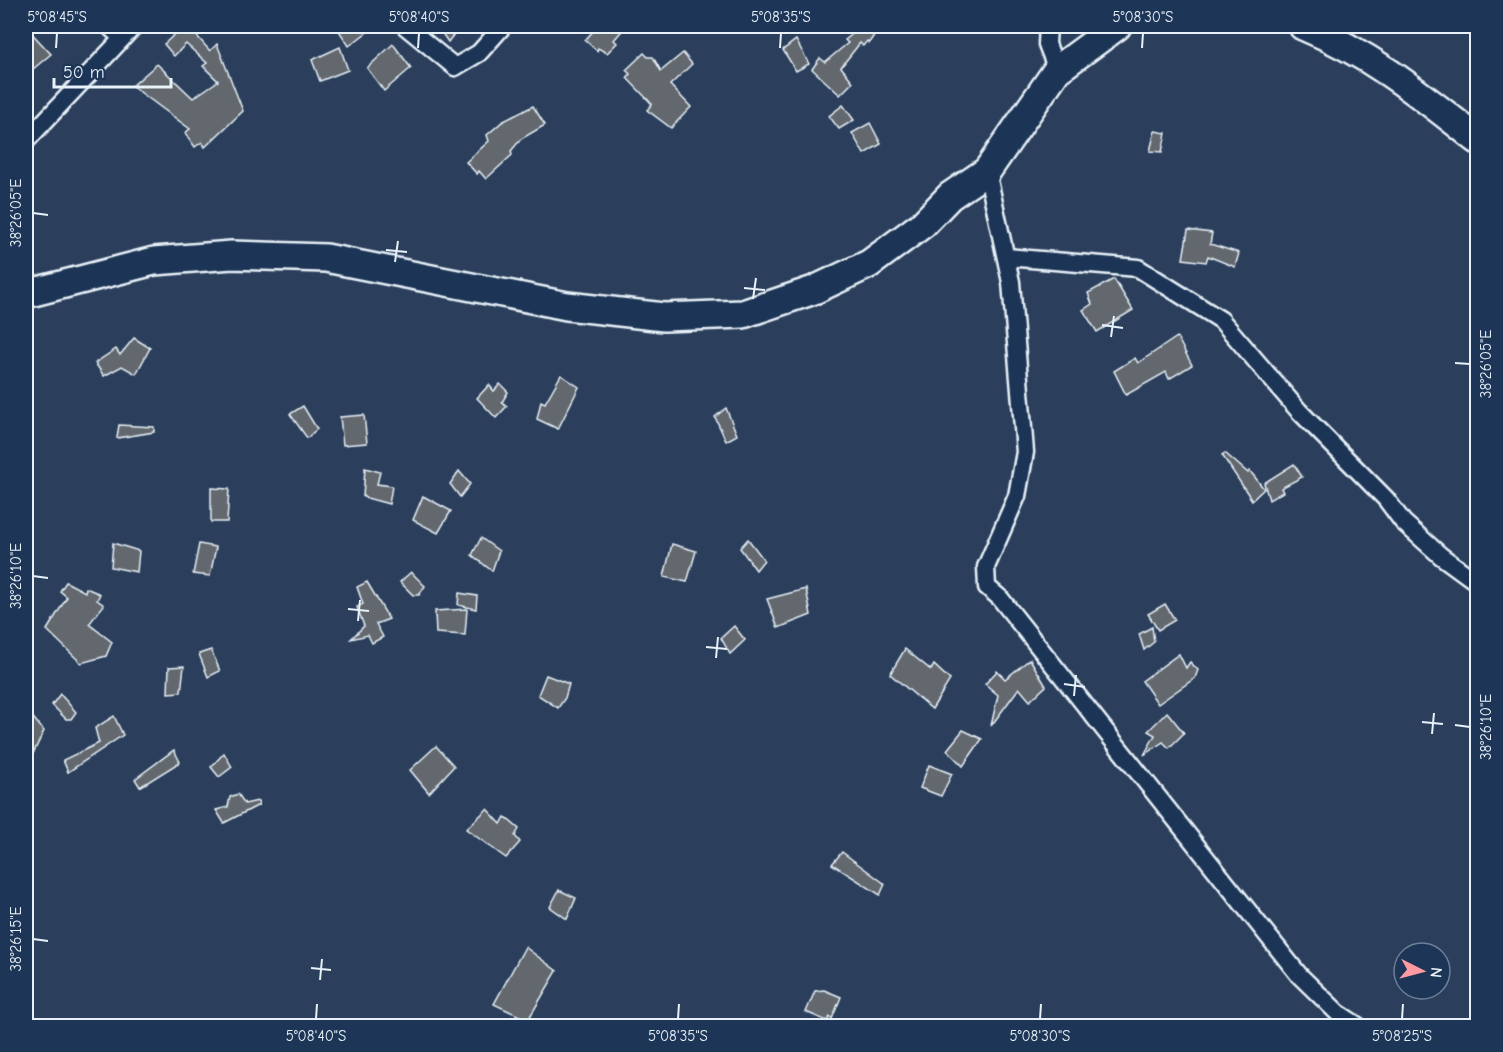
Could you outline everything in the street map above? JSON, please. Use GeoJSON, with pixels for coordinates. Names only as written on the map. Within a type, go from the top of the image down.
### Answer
{"type":"FeatureCollection","features":[{"type":"Feature","properties":{"kind":"highway"},"geometry":{"type":"LineString","coordinates":[[26,294],[154,261],[256,256],[326,258],[567,306],[664,318],[743,314],[814,290],[869,264],[923,224],[950,196],[987,171],[1057,70],[1118,26]]}},
{"type":"Feature","properties":{"kind":"highway"},"geometry":{"type":"LineString","coordinates":[[1303,26],[1343,42],[1396,76],[1478,140]]}},
{"type":"Feature","properties":{"kind":"street"},"geometry":{"type":"LineString","coordinates":[[26,141],[128,32],[109,26]]}},
{"type":"Feature","properties":{"kind":"street"},"geometry":{"type":"LineString","coordinates":[[405,26],[455,67],[479,53],[503,26]]}},
{"type":"Feature","properties":{"kind":"street"},"geometry":{"type":"LineString","coordinates":[[1048,26],[1047,44],[1057,70]]}},
{"type":"Feature","properties":{"kind":"street"},"geometry":{"type":"LineString","coordinates":[[987,171],[1011,282],[1024,452],[1017,496],[986,567],[987,587],[1000,598],[1299,975],[1338,1013],[1358,1026]]}},
{"type":"Feature","properties":{"kind":"street"},"geometry":{"type":"LineString","coordinates":[[1006,257],[1138,268],[1221,320],[1299,411],[1386,499],[1403,522],[1441,556],[1478,583]]}},
{"type":"Feature","properties":{"kind":"building"},"geometry":{"type":"Polygon","coordinates":[[[184,26],[188,26],[210,51],[217,44],[243,111],[205,147],[202,142],[195,147],[185,133],[190,129],[132,86],[157,64],[193,98],[218,81],[203,66],[207,63],[186,44],[174,56],[164,44],[184,26]]]}},
{"type":"Feature","properties":{"kind":"building"},"geometry":{"type":"Polygon","coordinates":[[[336,26],[375,26],[349,46],[336,26]]]}},
{"type":"Feature","properties":{"kind":"building"},"geometry":{"type":"Polygon","coordinates":[[[437,26],[460,26],[448,42],[437,26]]]}},
{"type":"Feature","properties":{"kind":"building"},"geometry":{"type":"Polygon","coordinates":[[[598,26],[626,26],[614,40],[617,43],[607,53],[598,48],[597,51],[585,40],[598,26]]]}},
{"type":"Feature","properties":{"kind":"building"},"geometry":{"type":"Polygon","coordinates":[[[863,26],[880,26],[869,43],[867,41],[863,46],[860,43],[841,67],[853,82],[840,95],[812,69],[820,58],[825,62],[848,43],[845,40],[863,26]]]}},
{"type":"Feature","properties":{"kind":"building"},"geometry":{"type":"Polygon","coordinates":[[[26,27],[51,54],[26,75],[26,27]]]}},
{"type":"Feature","properties":{"kind":"building"},"geometry":{"type":"Polygon","coordinates":[[[796,40],[809,64],[796,71],[783,50],[796,40]]]}},
{"type":"Feature","properties":{"kind":"building"},"geometry":{"type":"Polygon","coordinates":[[[393,44],[411,68],[384,91],[367,68],[393,44]]]}},
{"type":"Feature","properties":{"kind":"building"},"geometry":{"type":"Polygon","coordinates":[[[340,47],[348,70],[320,81],[312,60],[340,47]]]}},
{"type":"Feature","properties":{"kind":"building"},"geometry":{"type":"Polygon","coordinates":[[[644,53],[648,57],[653,57],[661,71],[683,53],[692,64],[670,85],[691,107],[671,128],[647,110],[652,104],[627,78],[630,74],[626,70],[644,53]]]}},
{"type":"Feature","properties":{"kind":"building"},"geometry":{"type":"Polygon","coordinates":[[[843,105],[854,120],[839,129],[829,116],[843,105]]]}},
{"type":"Feature","properties":{"kind":"building"},"geometry":{"type":"Polygon","coordinates":[[[533,106],[545,125],[521,139],[511,151],[512,155],[486,179],[479,171],[477,174],[466,162],[489,141],[487,135],[502,122],[533,106]]]}},
{"type":"Feature","properties":{"kind":"building"},"geometry":{"type":"Polygon","coordinates":[[[870,123],[881,144],[864,154],[852,133],[870,123]]]}},
{"type":"Feature","properties":{"kind":"building"},"geometry":{"type":"Polygon","coordinates":[[[1155,131],[1166,133],[1162,152],[1150,151],[1155,131]]]}},
{"type":"Feature","properties":{"kind":"building"},"geometry":{"type":"Polygon","coordinates":[[[1188,230],[1212,233],[1210,244],[1239,253],[1235,267],[1208,256],[1206,262],[1183,259],[1188,230]]]}},
{"type":"Feature","properties":{"kind":"building"},"geometry":{"type":"Polygon","coordinates":[[[1114,279],[1133,310],[1097,332],[1083,310],[1092,304],[1088,293],[1114,279]]]}},
{"type":"Feature","properties":{"kind":"building"},"geometry":{"type":"Polygon","coordinates":[[[1177,337],[1192,365],[1169,379],[1166,372],[1126,395],[1114,371],[1135,358],[1138,363],[1177,337]]]}},
{"type":"Feature","properties":{"kind":"building"},"geometry":{"type":"Polygon","coordinates":[[[134,338],[150,348],[136,374],[122,366],[104,376],[95,363],[116,349],[120,355],[134,338]]]}},
{"type":"Feature","properties":{"kind":"building"},"geometry":{"type":"Polygon","coordinates":[[[561,375],[579,387],[558,429],[537,419],[541,401],[545,403],[561,375]]]}},
{"type":"Feature","properties":{"kind":"building"},"geometry":{"type":"Polygon","coordinates":[[[500,384],[508,392],[502,402],[507,406],[496,418],[477,398],[489,385],[494,391],[500,384]]]}},
{"type":"Feature","properties":{"kind":"building"},"geometry":{"type":"Polygon","coordinates":[[[303,406],[317,429],[307,438],[290,414],[303,406]]]}},
{"type":"Feature","properties":{"kind":"building"},"geometry":{"type":"Polygon","coordinates":[[[726,408],[737,435],[726,441],[715,417],[726,408]]]}},
{"type":"Feature","properties":{"kind":"building"},"geometry":{"type":"Polygon","coordinates":[[[364,415],[367,443],[343,445],[340,417],[364,415]]]}},
{"type":"Feature","properties":{"kind":"building"},"geometry":{"type":"Polygon","coordinates":[[[119,425],[154,427],[154,432],[117,438],[119,425]]]}},
{"type":"Feature","properties":{"kind":"building"},"geometry":{"type":"Polygon","coordinates":[[[1225,453],[1248,473],[1250,471],[1264,489],[1252,500],[1222,455],[1225,453]]]}},
{"type":"Feature","properties":{"kind":"building"},"geometry":{"type":"Polygon","coordinates":[[[1294,464],[1302,477],[1281,488],[1283,492],[1269,500],[1264,483],[1294,464]]]}},
{"type":"Feature","properties":{"kind":"building"},"geometry":{"type":"Polygon","coordinates":[[[365,468],[380,472],[377,484],[392,486],[389,504],[363,497],[365,468]]]}},
{"type":"Feature","properties":{"kind":"building"},"geometry":{"type":"Polygon","coordinates":[[[459,471],[470,484],[460,497],[450,484],[459,471]]]}},
{"type":"Feature","properties":{"kind":"building"},"geometry":{"type":"Polygon","coordinates":[[[211,488],[229,489],[227,522],[211,522],[211,488]]]}},
{"type":"Feature","properties":{"kind":"building"},"geometry":{"type":"Polygon","coordinates":[[[423,496],[451,511],[438,533],[413,520],[423,496]]]}},
{"type":"Feature","properties":{"kind":"building"},"geometry":{"type":"Polygon","coordinates":[[[481,538],[499,551],[492,571],[472,555],[481,538]]]}},
{"type":"Feature","properties":{"kind":"building"},"geometry":{"type":"Polygon","coordinates":[[[748,539],[764,560],[756,570],[740,548],[748,539]]]}},
{"type":"Feature","properties":{"kind":"building"},"geometry":{"type":"Polygon","coordinates":[[[113,543],[139,551],[137,572],[111,567],[113,543]]]}},
{"type":"Feature","properties":{"kind":"building"},"geometry":{"type":"Polygon","coordinates":[[[199,544],[216,547],[210,576],[193,574],[199,544]]]}},
{"type":"Feature","properties":{"kind":"building"},"geometry":{"type":"Polygon","coordinates":[[[672,544],[696,551],[687,582],[664,577],[672,544]]]}},
{"type":"Feature","properties":{"kind":"building"},"geometry":{"type":"Polygon","coordinates":[[[411,572],[425,586],[419,595],[413,595],[400,582],[411,572]]]}},
{"type":"Feature","properties":{"kind":"building"},"geometry":{"type":"Polygon","coordinates":[[[66,582],[85,592],[86,588],[100,594],[97,600],[104,605],[89,624],[112,642],[106,656],[81,663],[47,630],[67,597],[60,591],[66,582]]]}},
{"type":"Feature","properties":{"kind":"building"},"geometry":{"type":"Polygon","coordinates":[[[367,582],[389,619],[376,624],[383,637],[372,643],[368,635],[351,639],[364,626],[357,607],[363,604],[357,587],[367,582]]]}},
{"type":"Feature","properties":{"kind":"building"},"geometry":{"type":"Polygon","coordinates":[[[806,589],[811,615],[778,628],[767,599],[806,589]]]}},
{"type":"Feature","properties":{"kind":"building"},"geometry":{"type":"Polygon","coordinates":[[[459,593],[477,596],[476,609],[458,605],[459,593]]]}},
{"type":"Feature","properties":{"kind":"building"},"geometry":{"type":"Polygon","coordinates":[[[1165,604],[1175,620],[1158,630],[1148,614],[1165,604]]]}},
{"type":"Feature","properties":{"kind":"building"},"geometry":{"type":"Polygon","coordinates":[[[467,609],[465,635],[436,633],[435,611],[467,609]]]}},
{"type":"Feature","properties":{"kind":"building"},"geometry":{"type":"Polygon","coordinates":[[[734,626],[745,640],[730,654],[721,638],[734,626]]]}},
{"type":"Feature","properties":{"kind":"building"},"geometry":{"type":"Polygon","coordinates":[[[1152,627],[1154,642],[1144,650],[1139,634],[1152,627]]]}},
{"type":"Feature","properties":{"kind":"building"},"geometry":{"type":"Polygon","coordinates":[[[905,649],[931,670],[934,665],[950,680],[932,709],[890,674],[905,649]]]}},
{"type":"Feature","properties":{"kind":"building"},"geometry":{"type":"Polygon","coordinates":[[[211,650],[220,671],[208,677],[199,654],[211,650]]]}},
{"type":"Feature","properties":{"kind":"building"},"geometry":{"type":"Polygon","coordinates":[[[1179,654],[1186,668],[1190,662],[1198,670],[1195,678],[1158,704],[1142,681],[1179,654]]]}},
{"type":"Feature","properties":{"kind":"building"},"geometry":{"type":"Polygon","coordinates":[[[1030,659],[1046,686],[1030,701],[1019,688],[991,726],[998,695],[985,684],[997,671],[1005,679],[1030,659]]]}},
{"type":"Feature","properties":{"kind":"building"},"geometry":{"type":"Polygon","coordinates":[[[184,666],[181,692],[168,693],[169,667],[184,666]]]}},
{"type":"Feature","properties":{"kind":"building"},"geometry":{"type":"Polygon","coordinates":[[[546,675],[569,684],[565,698],[558,708],[538,695],[546,675]]]}},
{"type":"Feature","properties":{"kind":"building"},"geometry":{"type":"Polygon","coordinates":[[[60,694],[76,712],[71,719],[66,719],[52,705],[60,694]]]}},
{"type":"Feature","properties":{"kind":"building"},"geometry":{"type":"Polygon","coordinates":[[[26,709],[44,731],[26,768],[26,709]]]}},
{"type":"Feature","properties":{"kind":"building"},"geometry":{"type":"Polygon","coordinates":[[[1167,712],[1184,733],[1169,748],[1163,742],[1144,755],[1155,735],[1148,731],[1167,712]]]}},
{"type":"Feature","properties":{"kind":"building"},"geometry":{"type":"Polygon","coordinates":[[[114,716],[123,735],[68,772],[63,760],[99,743],[95,728],[114,716]]]}},
{"type":"Feature","properties":{"kind":"building"},"geometry":{"type":"Polygon","coordinates":[[[963,730],[982,739],[963,766],[947,750],[963,730]]]}},
{"type":"Feature","properties":{"kind":"building"},"geometry":{"type":"Polygon","coordinates":[[[436,746],[454,766],[429,793],[410,770],[436,746]]]}},
{"type":"Feature","properties":{"kind":"building"},"geometry":{"type":"Polygon","coordinates":[[[174,750],[180,762],[140,787],[135,779],[174,750]]]}},
{"type":"Feature","properties":{"kind":"building"},"geometry":{"type":"Polygon","coordinates":[[[224,753],[232,767],[219,777],[211,767],[224,753]]]}},
{"type":"Feature","properties":{"kind":"building"},"geometry":{"type":"Polygon","coordinates":[[[929,765],[952,774],[941,796],[920,788],[929,765]]]}},
{"type":"Feature","properties":{"kind":"building"},"geometry":{"type":"Polygon","coordinates":[[[238,794],[245,804],[258,801],[259,805],[224,823],[216,810],[228,807],[230,797],[238,794]]]}},
{"type":"Feature","properties":{"kind":"building"},"geometry":{"type":"Polygon","coordinates":[[[487,809],[501,824],[505,817],[519,829],[515,836],[520,842],[506,858],[466,829],[487,809]]]}},
{"type":"Feature","properties":{"kind":"building"},"geometry":{"type":"Polygon","coordinates":[[[842,852],[885,884],[880,895],[832,864],[842,852]]]}},
{"type":"Feature","properties":{"kind":"building"},"geometry":{"type":"Polygon","coordinates":[[[559,890],[576,898],[567,919],[550,907],[559,890]]]}},
{"type":"Feature","properties":{"kind":"building"},"geometry":{"type":"Polygon","coordinates":[[[525,947],[557,971],[528,1020],[494,1004],[525,947]]]}},
{"type":"Feature","properties":{"kind":"building"},"geometry":{"type":"Polygon","coordinates":[[[824,990],[841,997],[832,1019],[830,1017],[827,1021],[806,1012],[815,991],[824,990]]]}}]}
